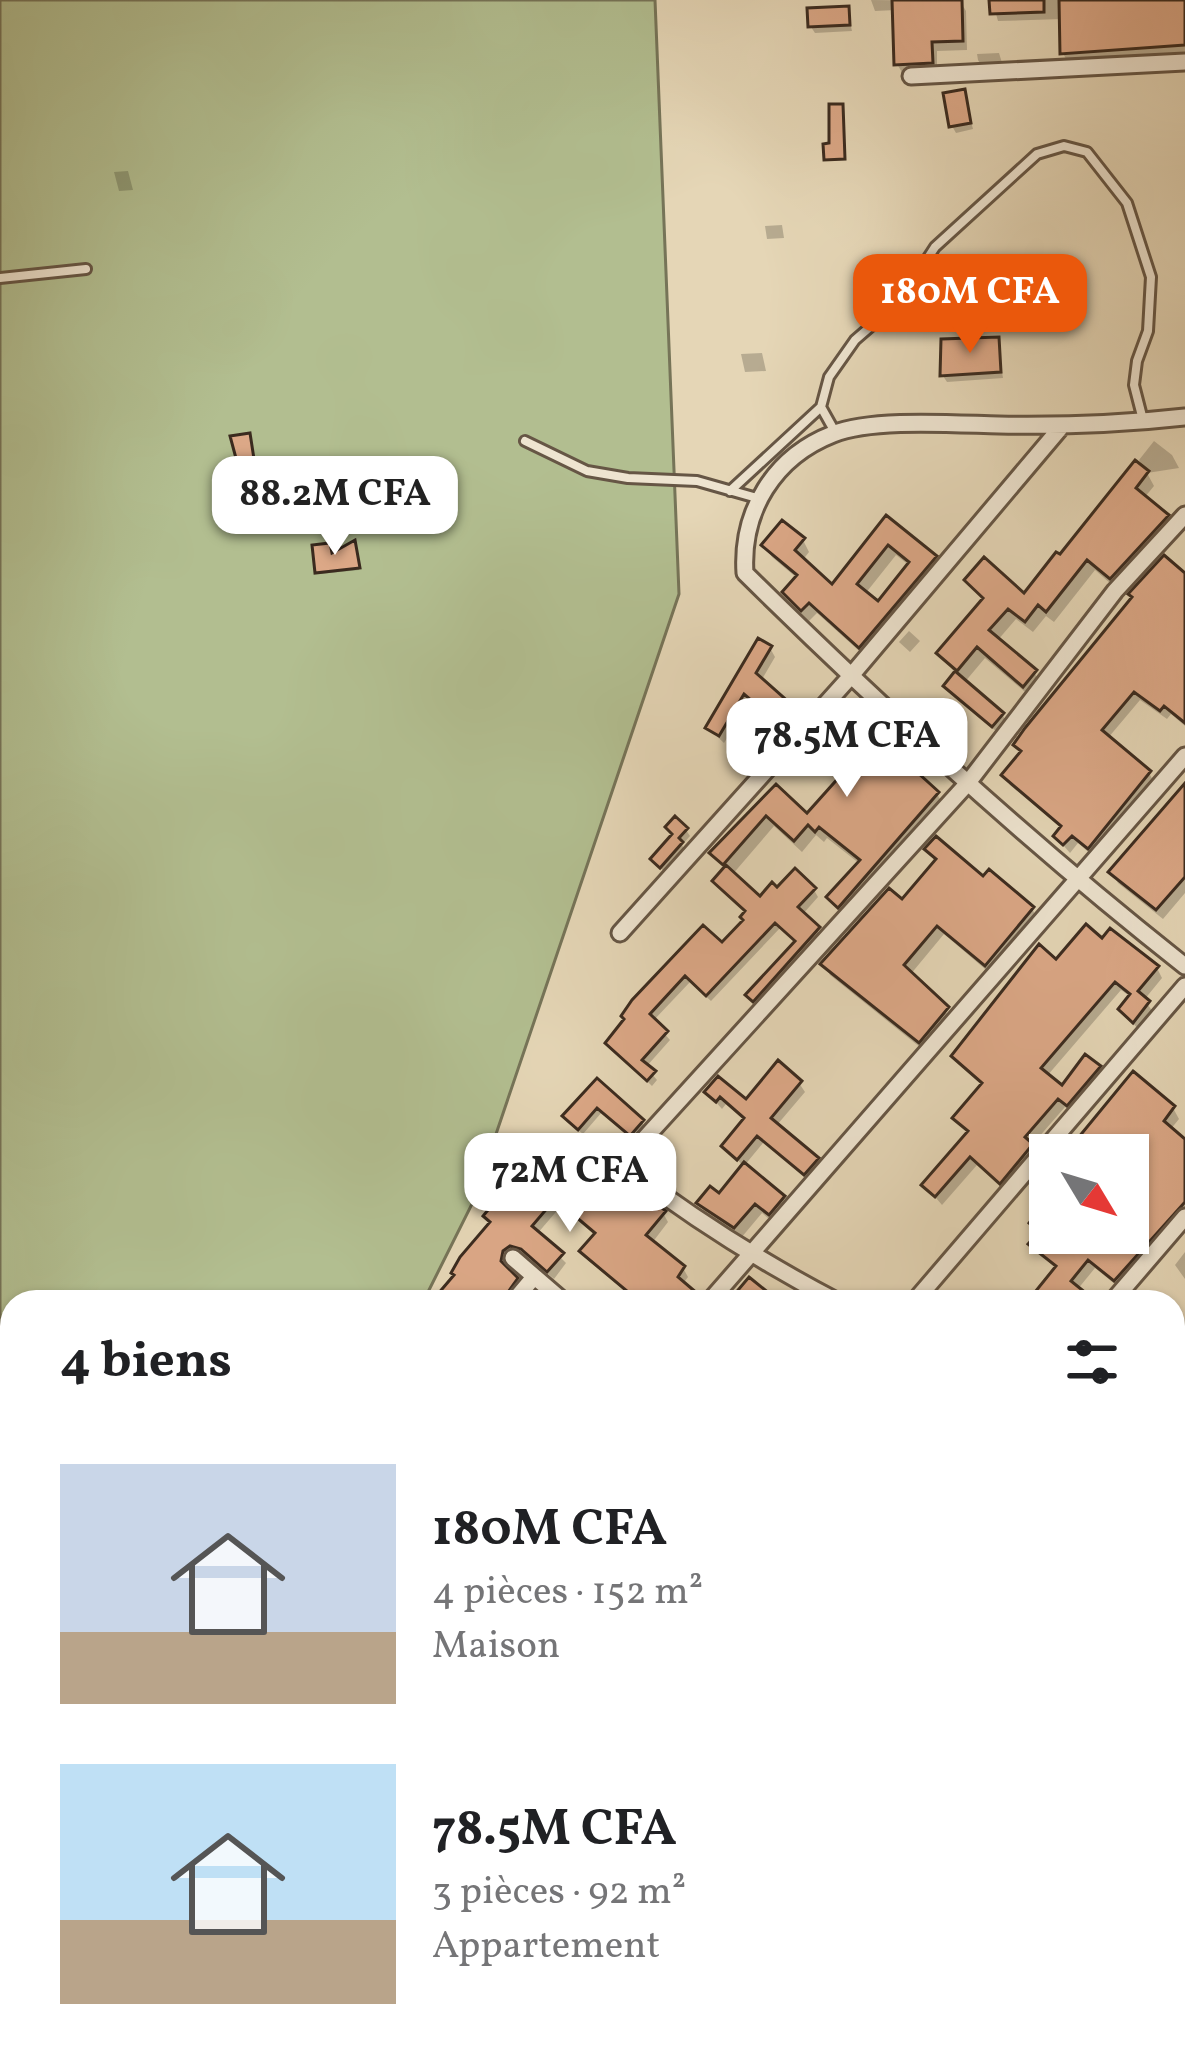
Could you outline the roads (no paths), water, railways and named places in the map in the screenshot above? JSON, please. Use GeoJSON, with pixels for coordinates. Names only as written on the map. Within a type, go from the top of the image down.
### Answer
{"type":"FeatureCollection","features":[{"type":"Feature","properties":{"kind":"street"},"geometry":{"type":"LineString","coordinates":[[911,76],[1185,62]]}},
{"type":"Feature","properties":{"kind":"street"},"geometry":{"type":"LineString","coordinates":[[1185,417],[1062,426],[956,422],[835,432],[800,453],[757,498],[747,532],[745,573],[967,784],[1185,966]]}},
{"type":"Feature","properties":{"kind":"street"},"geometry":{"type":"LineString","coordinates":[[620,933],[850,677],[1062,426]]}},
{"type":"Feature","properties":{"kind":"street"},"geometry":{"type":"LineString","coordinates":[[815,1290],[751,1256],[681,1210],[628,1168],[626,1159],[967,784],[1115,591],[1185,515]]}},
{"type":"Feature","properties":{"kind":"street"},"geometry":{"type":"LineString","coordinates":[[720,1290],[1185,756]]}},
{"type":"Feature","properties":{"kind":"street"},"geometry":{"type":"LineString","coordinates":[[924,1290],[1185,986]]}},
{"type":"Feature","properties":{"kind":"street"},"geometry":{"type":"LineString","coordinates":[[1122,1290],[1185,1216]]}},
{"type":"Feature","properties":{"kind":"street"},"geometry":{"type":"LineString","coordinates":[[513,1258],[549,1290]]}},
{"type":"Feature","properties":{"kind":"street"},"geometry":{"type":"LineString","coordinates":[[523,1290],[534,1277]]}},
{"type":"Feature","properties":{"kind":"lane"},"geometry":{"type":"LineString","coordinates":[[730,491],[821,407],[829,377],[854,340],[900,301],[935,247],[1037,154],[1064,146],[1087,152],[1127,203],[1151,278],[1148,331],[1134,386],[1143,422]]}},
{"type":"Feature","properties":{"kind":"lane"},"geometry":{"type":"LineString","coordinates":[[0,278],[86,268]]}},
{"type":"Feature","properties":{"kind":"lane"},"geometry":{"type":"LineString","coordinates":[[821,407],[835,432]]}},
{"type":"Feature","properties":{"kind":"lane"},"geometry":{"type":"LineString","coordinates":[[526,441],[586,471],[697,481],[757,498]]}}]}
